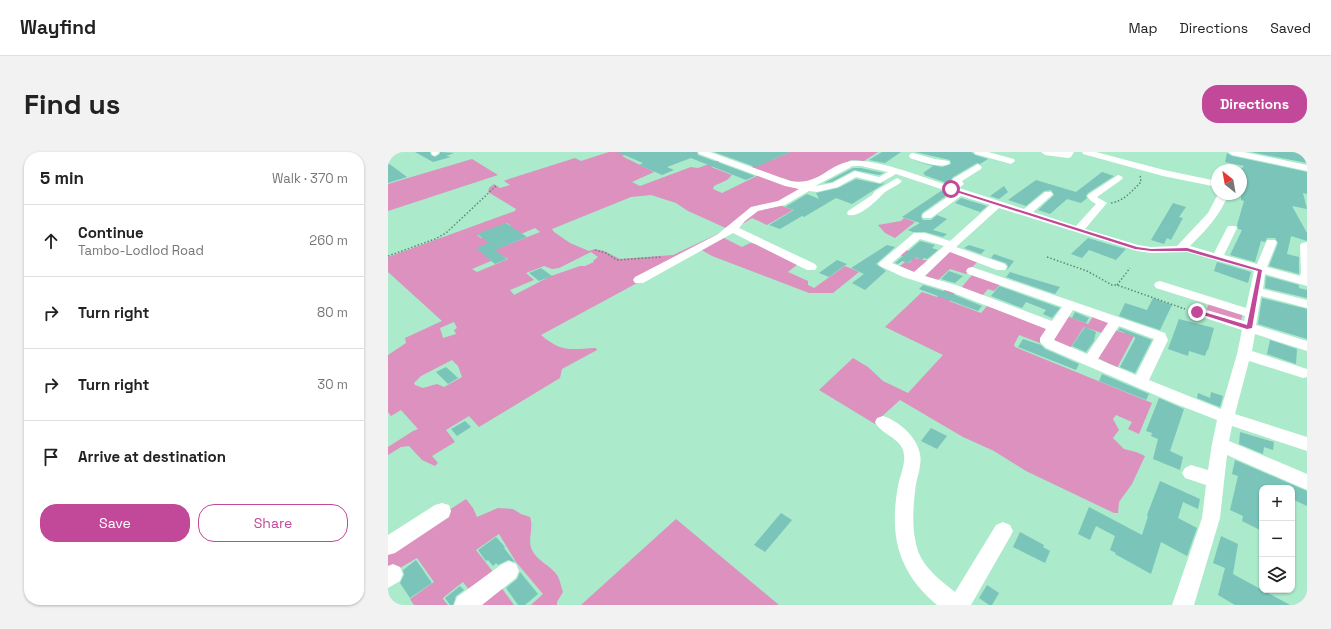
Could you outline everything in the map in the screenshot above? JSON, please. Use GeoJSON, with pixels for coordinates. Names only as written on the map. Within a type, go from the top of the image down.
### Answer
{"type":"FeatureCollection","features":[{"type":"Feature","properties":{"kind":"street"},"geometry":{"type":"LineString","coordinates":[[702,152],[788,184],[817,189],[831,187],[855,174],[880,180],[909,158],[946,163]]}},
{"type":"Feature","properties":{"kind":"street"},"geometry":{"type":"LineString","coordinates":[[978,152],[1011,161]]}},
{"type":"Feature","properties":{"kind":"street"},"geometry":{"type":"LineString","coordinates":[[1047,152],[1068,155],[1070,152]]}},
{"type":"Feature","properties":{"kind":"street"},"geometry":{"type":"LineString","coordinates":[[1086,152],[1211,183]]}},
{"type":"Feature","properties":{"kind":"street"},"geometry":{"type":"LineString","coordinates":[[1232,152],[1307,168]]}},
{"type":"Feature","properties":{"kind":"street"},"geometry":{"type":"LineString","coordinates":[[640,280],[732,229],[738,221],[754,209],[781,203],[850,164],[860,163],[956,190],[1137,248],[1151,250],[1180,249],[1217,257],[1260,271],[1306,282],[1306,245]]}},
{"type":"Feature","properties":{"kind":"street"},"geometry":{"type":"LineString","coordinates":[[862,175],[875,166]]}},
{"type":"Feature","properties":{"kind":"street"},"geometry":{"type":"LineString","coordinates":[[927,216],[956,190],[958,184],[957,180],[978,167]]}},
{"type":"Feature","properties":{"kind":"street"},"geometry":{"type":"LineString","coordinates":[[852,213],[876,197],[878,193],[908,176]]}},
{"type":"Feature","properties":{"kind":"street"},"geometry":{"type":"LineString","coordinates":[[1078,230],[1102,203],[1094,199],[1092,196],[1118,178]]}},
{"type":"Feature","properties":{"kind":"street"},"geometry":{"type":"LineString","coordinates":[[1026,213],[1048,194]]}},
{"type":"Feature","properties":{"kind":"street"},"geometry":{"type":"LineString","coordinates":[[1180,249],[1189,242],[1222,200]]}},
{"type":"Feature","properties":{"kind":"street"},"geometry":{"type":"LineString","coordinates":[[917,276],[997,204]]}},
{"type":"Feature","properties":{"kind":"street"},"geometry":{"type":"LineString","coordinates":[[1217,257],[1232,228]]}},
{"type":"Feature","properties":{"kind":"street"},"geometry":{"type":"LineString","coordinates":[[732,229],[811,267]]}},
{"type":"Feature","properties":{"kind":"street"},"geometry":{"type":"LineString","coordinates":[[1001,267],[982,261],[925,236],[918,235],[884,263],[1055,327]]}},
{"type":"Feature","properties":{"kind":"street"},"geometry":{"type":"LineString","coordinates":[[1183,605],[1211,518],[1220,444],[1244,354],[1260,271],[1271,242]]}},
{"type":"Feature","properties":{"kind":"street"},"geometry":{"type":"LineString","coordinates":[[955,289],[982,261]]}},
{"type":"Feature","properties":{"kind":"street"},"geometry":{"type":"LineString","coordinates":[[972,271],[1152,332],[1161,337],[1161,340],[1140,383]]}},
{"type":"Feature","properties":{"kind":"street"},"geometry":{"type":"LineString","coordinates":[[1161,284],[1307,346]]}},
{"type":"Feature","properties":{"kind":"street"},"geometry":{"type":"LineString","coordinates":[[1256,291],[1307,304]]}},
{"type":"Feature","properties":{"kind":"street"},"geometry":{"type":"LineString","coordinates":[[1070,305],[1047,338],[1048,343],[1226,418],[1307,444]]}},
{"type":"Feature","properties":{"kind":"street"},"geometry":{"type":"LineString","coordinates":[[1195,312],[1251,321]]}},
{"type":"Feature","properties":{"kind":"street"},"geometry":{"type":"LineString","coordinates":[[1090,360],[1116,320]]}},
{"type":"Feature","properties":{"kind":"street"},"geometry":{"type":"LineString","coordinates":[[1244,354],[1303,373]]}},
{"type":"Feature","properties":{"kind":"street"},"geometry":{"type":"LineString","coordinates":[[883,422],[906,440],[912,452],[913,461],[905,497],[904,532],[908,554],[927,582],[954,605]]}},
{"type":"Feature","properties":{"kind":"street"},"geometry":{"type":"LineString","coordinates":[[1220,444],[1307,482]]}},
{"type":"Feature","properties":{"kind":"street"},"geometry":{"type":"LineString","coordinates":[[1191,474],[1215,480]]}},
{"type":"Feature","properties":{"kind":"street"},"geometry":{"type":"LineString","coordinates":[[388,546],[442,511]]}},
{"type":"Feature","properties":{"kind":"street"},"geometry":{"type":"LineString","coordinates":[[959,605],[1003,531]]}},
{"type":"Feature","properties":{"kind":"street"},"geometry":{"type":"LineString","coordinates":[[465,605],[509,571]]}},
{"type":"Feature","properties":{"kind":"path"},"geometry":{"type":"LineString","coordinates":[[1120,201],[1141,182]]}},
{"type":"Feature","properties":{"kind":"path"},"geometry":{"type":"LineString","coordinates":[[388,256],[435,239],[446,233],[496,186]]}},
{"type":"Feature","properties":{"kind":"path"},"geometry":{"type":"LineString","coordinates":[[595,250],[610,255],[617,260],[668,257]]}},
{"type":"Feature","properties":{"kind":"path"},"geometry":{"type":"LineString","coordinates":[[1047,257],[1087,271],[1112,285],[1117,285],[1195,312]]}},
{"type":"Feature","properties":{"kind":"path"},"geometry":{"type":"LineString","coordinates":[[1117,285],[1130,268]]}},
{"type":"Feature","properties":{"kind":"shaded area"},"geometry":{"type":"Polygon","coordinates":[[[609,152],[634,152],[622,156],[654,172],[632,182],[640,186],[691,167],[698,168],[717,161],[720,162],[711,167],[732,175],[727,180],[714,186],[713,189],[722,193],[759,175],[802,188],[779,205],[793,210],[767,225],[752,218],[722,237],[742,247],[750,243],[756,244],[798,264],[788,272],[808,281],[808,285],[814,288],[845,266],[859,272],[833,293],[809,293],[712,256],[700,249],[541,335],[555,345],[567,349],[596,348],[597,350],[562,369],[560,378],[479,427],[469,416],[446,430],[455,442],[432,456],[438,463],[435,466],[422,460],[409,446],[401,447],[388,455],[388,447],[418,429],[401,410],[391,416],[388,412],[388,355],[406,343],[405,338],[442,321],[388,272],[388,257],[515,211],[516,209],[488,192],[489,188],[494,184],[500,188],[510,185],[504,181],[506,180],[575,158],[581,161],[609,152]],[[651,195],[631,197],[552,229],[570,243],[589,251],[595,249],[604,251],[620,259],[673,255],[728,229],[688,211],[676,203],[651,195]],[[507,223],[477,235],[481,238],[511,226],[507,223]],[[535,228],[493,246],[497,249],[540,232],[535,228]],[[591,252],[559,268],[552,269],[544,266],[526,273],[534,280],[510,290],[514,295],[551,276],[594,262],[593,261],[598,257],[591,252]],[[503,256],[472,269],[477,272],[508,259],[503,256]],[[454,322],[440,328],[443,338],[456,334],[454,330],[457,328],[454,322]],[[452,360],[421,376],[414,383],[415,385],[423,388],[437,384],[444,387],[462,377],[458,366],[452,360]]]}},
{"type":"Feature","properties":{"kind":"shaded area"},"geometry":{"type":"Polygon","coordinates":[[[790,152],[878,152],[864,161],[851,160],[803,185],[749,168],[790,152]]]}},
{"type":"Feature","properties":{"kind":"shaded area"},"geometry":{"type":"Polygon","coordinates":[[[472,159],[498,175],[388,211],[388,184],[472,159]]]}},
{"type":"Feature","properties":{"kind":"shaded area"},"geometry":{"type":"Polygon","coordinates":[[[904,218],[915,222],[895,238],[885,233],[878,225],[901,221],[904,218]]]}},
{"type":"Feature","properties":{"kind":"shaded area"},"geometry":{"type":"Polygon","coordinates":[[[904,249],[918,255],[915,258],[929,261],[916,273],[900,266],[905,262],[909,263],[912,260],[898,254],[904,249]]]}},
{"type":"Feature","properties":{"kind":"shaded area"},"geometry":{"type":"Polygon","coordinates":[[[949,252],[977,262],[966,274],[950,269],[937,281],[924,276],[949,252]]]}},
{"type":"Feature","properties":{"kind":"shaded area"},"geometry":{"type":"Polygon","coordinates":[[[972,275],[1001,283],[994,291],[988,289],[982,296],[961,288],[972,275]]]}},
{"type":"Feature","properties":{"kind":"shaded area"},"geometry":{"type":"Polygon","coordinates":[[[946,289],[956,292],[949,301],[981,313],[988,305],[1050,329],[1040,343],[1019,335],[1014,345],[1015,347],[1152,403],[1139,434],[1128,429],[1132,422],[1116,415],[1113,419],[1119,430],[1113,438],[1124,449],[1145,456],[1132,484],[1119,502],[1118,513],[1114,513],[1026,471],[994,451],[963,437],[900,400],[875,424],[819,390],[853,358],[868,367],[883,381],[908,393],[943,355],[885,327],[922,292],[937,297],[946,289]]]}},
{"type":"Feature","properties":{"kind":"shaded area"},"geometry":{"type":"Polygon","coordinates":[[[1209,303],[1243,313],[1240,323],[1206,312],[1209,303]]]}},
{"type":"Feature","properties":{"kind":"shaded area"},"geometry":{"type":"Polygon","coordinates":[[[1094,315],[1110,321],[1102,333],[1084,327],[1069,350],[1052,339],[1067,316],[1088,324],[1094,315]]]}},
{"type":"Feature","properties":{"kind":"shaded area"},"geometry":{"type":"Polygon","coordinates":[[[1115,330],[1135,334],[1117,368],[1098,358],[1115,330]]]}},
{"type":"Feature","properties":{"kind":"shaded area"},"geometry":{"type":"Polygon","coordinates":[[[466,499],[473,508],[477,517],[498,508],[513,509],[530,517],[530,542],[532,550],[537,557],[554,572],[560,581],[563,592],[557,602],[557,605],[531,605],[543,594],[516,562],[499,534],[476,550],[497,577],[473,595],[463,582],[444,597],[443,599],[448,605],[414,605],[410,599],[434,582],[417,558],[388,575],[388,550],[466,499]]]}},
{"type":"Feature","properties":{"kind":"shaded area"},"geometry":{"type":"Polygon","coordinates":[[[676,519],[779,605],[581,605],[676,519]]]}},
{"type":"Feature","properties":{"kind":"shaded area"},"geometry":{"type":"Polygon","coordinates":[[[498,583],[514,605],[471,605],[498,583]]]}},
{"type":"Feature","properties":{"kind":"building"},"geometry":{"type":"Polygon","coordinates":[[[415,152],[430,152],[431,155],[435,157],[440,154],[440,152],[454,153],[446,156],[451,157],[433,162],[415,152]]]}},
{"type":"Feature","properties":{"kind":"building"},"geometry":{"type":"Polygon","coordinates":[[[617,152],[697,152],[698,155],[755,176],[746,180],[691,158],[667,167],[674,170],[662,175],[639,165],[643,163],[617,152]]]}},
{"type":"Feature","properties":{"kind":"building"},"geometry":{"type":"Polygon","coordinates":[[[714,152],[790,152],[756,167],[767,171],[714,152]]]}},
{"type":"Feature","properties":{"kind":"building"},"geometry":{"type":"Polygon","coordinates":[[[882,152],[901,152],[885,163],[869,160],[882,152]]]}},
{"type":"Feature","properties":{"kind":"building"},"geometry":{"type":"Polygon","coordinates":[[[915,152],[971,152],[975,155],[988,159],[980,164],[977,163],[953,177],[951,180],[952,183],[950,184],[924,175],[925,174],[923,173],[933,166],[916,162],[942,167],[951,164],[950,160],[915,152]]]}},
{"type":"Feature","properties":{"kind":"building"},"geometry":{"type":"Polygon","coordinates":[[[1251,152],[1307,152],[1307,163],[1251,152]]]}},
{"type":"Feature","properties":{"kind":"building"},"geometry":{"type":"Polygon","coordinates":[[[1227,153],[1232,156],[1307,172],[1307,194],[1303,193],[1307,209],[1292,206],[1307,233],[1307,241],[1291,236],[1287,254],[1299,257],[1299,274],[1269,266],[1278,243],[1275,238],[1267,238],[1265,242],[1261,241],[1255,262],[1230,255],[1242,230],[1238,229],[1237,225],[1244,201],[1241,200],[1247,200],[1247,164],[1225,162],[1227,153]]]}},
{"type":"Feature","properties":{"kind":"building"},"geometry":{"type":"Polygon","coordinates":[[[388,163],[407,177],[388,183],[388,163]]]}},
{"type":"Feature","properties":{"kind":"building"},"geometry":{"type":"Polygon","coordinates":[[[853,168],[861,168],[884,173],[879,175],[854,170],[832,182],[824,183],[853,168]]]}},
{"type":"Feature","properties":{"kind":"building"},"geometry":{"type":"Polygon","coordinates":[[[1102,172],[1114,176],[1088,193],[1086,196],[1087,198],[1081,203],[1067,199],[1050,214],[1038,210],[1054,195],[1051,190],[1044,191],[1026,206],[1008,200],[1036,180],[1076,192],[1102,172]]]}},
{"type":"Feature","properties":{"kind":"building"},"geometry":{"type":"Polygon","coordinates":[[[856,179],[880,184],[885,183],[852,204],[836,198],[780,229],[769,225],[794,210],[785,207],[807,194],[819,199],[816,193],[838,188],[856,179]]]}},
{"type":"Feature","properties":{"kind":"building"},"geometry":{"type":"Polygon","coordinates":[[[1004,186],[1008,192],[999,199],[990,196],[1004,186]]]}},
{"type":"Feature","properties":{"kind":"building"},"geometry":{"type":"Polygon","coordinates":[[[941,191],[950,193],[922,213],[921,217],[923,220],[931,220],[937,215],[947,219],[933,230],[947,234],[943,237],[925,232],[913,232],[908,230],[920,223],[902,217],[941,191]]]}},
{"type":"Feature","properties":{"kind":"building"},"geometry":{"type":"Polygon","coordinates":[[[961,198],[987,206],[980,212],[955,203],[961,198]]]}},
{"type":"Feature","properties":{"kind":"building"},"geometry":{"type":"Polygon","coordinates":[[[1173,203],[1186,207],[1179,217],[1183,218],[1171,240],[1167,238],[1164,244],[1151,240],[1173,203]]]}},
{"type":"Feature","properties":{"kind":"building"},"geometry":{"type":"Polygon","coordinates":[[[506,223],[527,237],[495,250],[507,259],[495,264],[476,248],[489,243],[477,234],[506,223]]]}},
{"type":"Feature","properties":{"kind":"building"},"geometry":{"type":"Polygon","coordinates":[[[1088,238],[1126,249],[1116,260],[1089,250],[1082,258],[1071,254],[1088,238]]]}},
{"type":"Feature","properties":{"kind":"building"},"geometry":{"type":"Polygon","coordinates":[[[920,241],[935,245],[932,248],[938,250],[927,259],[924,258],[922,260],[915,257],[908,263],[902,261],[898,264],[895,263],[920,241]]]}},
{"type":"Feature","properties":{"kind":"building"},"geometry":{"type":"Polygon","coordinates":[[[887,245],[895,247],[876,264],[886,271],[865,290],[852,283],[864,274],[851,268],[887,245]]]}},
{"type":"Feature","properties":{"kind":"building"},"geometry":{"type":"Polygon","coordinates":[[[969,245],[985,250],[981,254],[964,248],[969,245]]]}},
{"type":"Feature","properties":{"kind":"building"},"geometry":{"type":"Polygon","coordinates":[[[994,254],[1014,261],[1007,270],[1008,266],[1006,263],[991,258],[994,254]]]}},
{"type":"Feature","properties":{"kind":"building"},"geometry":{"type":"Polygon","coordinates":[[[837,260],[847,264],[829,277],[819,273],[837,260]]]}},
{"type":"Feature","properties":{"kind":"building"},"geometry":{"type":"Polygon","coordinates":[[[1217,262],[1251,272],[1248,283],[1214,271],[1217,262]]]}},
{"type":"Feature","properties":{"kind":"building"},"geometry":{"type":"Polygon","coordinates":[[[541,268],[552,276],[539,281],[529,273],[541,268]]]}},
{"type":"Feature","properties":{"kind":"building"},"geometry":{"type":"Polygon","coordinates":[[[949,271],[963,276],[955,283],[941,279],[949,271]]]}},
{"type":"Feature","properties":{"kind":"building"},"geometry":{"type":"Polygon","coordinates":[[[1010,272],[1060,287],[1055,294],[1006,277],[1010,272]]]}},
{"type":"Feature","properties":{"kind":"building"},"geometry":{"type":"Polygon","coordinates":[[[1266,276],[1299,285],[1299,288],[1307,290],[1307,298],[1265,288],[1266,276]]]}},
{"type":"Feature","properties":{"kind":"building"},"geometry":{"type":"Polygon","coordinates":[[[923,285],[950,293],[982,306],[978,311],[919,289],[923,285]]]}},
{"type":"Feature","properties":{"kind":"building"},"geometry":{"type":"Polygon","coordinates":[[[999,286],[1060,308],[1052,318],[1043,314],[1046,310],[1026,302],[1022,308],[991,296],[999,286]]]}},
{"type":"Feature","properties":{"kind":"building"},"geometry":{"type":"Polygon","coordinates":[[[1153,298],[1172,305],[1160,330],[1119,316],[1125,303],[1147,310],[1153,298]]]}},
{"type":"Feature","properties":{"kind":"building"},"geometry":{"type":"Polygon","coordinates":[[[1262,298],[1307,309],[1307,339],[1258,324],[1262,298]]]}},
{"type":"Feature","properties":{"kind":"building"},"geometry":{"type":"Polygon","coordinates":[[[1075,312],[1089,318],[1086,323],[1072,318],[1075,312]]]}},
{"type":"Feature","properties":{"kind":"building"},"geometry":{"type":"Polygon","coordinates":[[[1179,319],[1214,328],[1205,356],[1189,351],[1188,356],[1168,349],[1179,319]]]}},
{"type":"Feature","properties":{"kind":"building"},"geometry":{"type":"Polygon","coordinates":[[[1085,327],[1096,332],[1094,341],[1086,352],[1072,346],[1085,327]]]}},
{"type":"Feature","properties":{"kind":"building"},"geometry":{"type":"Polygon","coordinates":[[[1120,328],[1152,340],[1135,373],[1120,367],[1135,337],[1118,330],[1120,328]]]}},
{"type":"Feature","properties":{"kind":"building"},"geometry":{"type":"Polygon","coordinates":[[[1023,339],[1041,345],[1045,349],[1079,364],[1076,370],[1018,347],[1023,339]]]}},
{"type":"Feature","properties":{"kind":"building"},"geometry":{"type":"Polygon","coordinates":[[[1270,340],[1297,349],[1296,364],[1267,354],[1270,340]]]}},
{"type":"Feature","properties":{"kind":"building"},"geometry":{"type":"Polygon","coordinates":[[[446,367],[458,378],[448,384],[436,372],[446,367]]]}},
{"type":"Feature","properties":{"kind":"building"},"geometry":{"type":"Polygon","coordinates":[[[1102,374],[1149,394],[1146,400],[1099,381],[1102,374]]]}},
{"type":"Feature","properties":{"kind":"building"},"geometry":{"type":"Polygon","coordinates":[[[1211,392],[1223,396],[1220,407],[1197,398],[1198,393],[1210,398],[1211,392]]]}},
{"type":"Feature","properties":{"kind":"building"},"geometry":{"type":"Polygon","coordinates":[[[1159,398],[1184,409],[1170,451],[1183,457],[1180,470],[1153,459],[1158,439],[1151,436],[1152,433],[1146,431],[1159,398]]]}},
{"type":"Feature","properties":{"kind":"building"},"geometry":{"type":"Polygon","coordinates":[[[465,421],[471,427],[457,436],[451,429],[465,421]]]}},
{"type":"Feature","properties":{"kind":"building"},"geometry":{"type":"Polygon","coordinates":[[[931,428],[947,436],[937,449],[921,441],[931,428]]]}},
{"type":"Feature","properties":{"kind":"building"},"geometry":{"type":"Polygon","coordinates":[[[1240,432],[1274,442],[1273,450],[1264,447],[1263,454],[1239,444],[1240,432]]]}},
{"type":"Feature","properties":{"kind":"building"},"geometry":{"type":"Polygon","coordinates":[[[1235,460],[1293,485],[1259,485],[1259,530],[1242,521],[1243,516],[1230,510],[1238,476],[1232,474],[1235,460]]]}},
{"type":"Feature","properties":{"kind":"building"},"geometry":{"type":"Polygon","coordinates":[[[1160,481],[1200,499],[1198,509],[1183,502],[1178,518],[1197,528],[1187,556],[1161,542],[1151,574],[1110,550],[1115,536],[1096,526],[1090,540],[1078,534],[1089,507],[1142,535],[1148,516],[1147,515],[1160,481]]]}},
{"type":"Feature","properties":{"kind":"building"},"geometry":{"type":"Polygon","coordinates":[[[1295,486],[1307,491],[1307,506],[1295,500],[1295,486]]]}},
{"type":"Feature","properties":{"kind":"building"},"geometry":{"type":"Polygon","coordinates":[[[781,513],[792,520],[765,552],[754,545],[781,513]]]}},
{"type":"Feature","properties":{"kind":"building"},"geometry":{"type":"Polygon","coordinates":[[[1020,532],[1044,545],[1043,547],[1050,551],[1045,563],[1013,547],[1020,532]]]}},
{"type":"Feature","properties":{"kind":"building"},"geometry":{"type":"Polygon","coordinates":[[[1221,536],[1238,544],[1233,574],[1259,588],[1259,593],[1268,593],[1290,605],[1235,605],[1218,595],[1225,568],[1213,563],[1221,536]]]}},
{"type":"Feature","properties":{"kind":"building"},"geometry":{"type":"Polygon","coordinates":[[[496,537],[515,562],[508,560],[498,565],[496,563],[493,566],[488,560],[486,561],[478,550],[496,537]]]}},
{"type":"Feature","properties":{"kind":"building"},"geometry":{"type":"Polygon","coordinates":[[[416,560],[432,583],[410,598],[400,583],[404,575],[403,570],[416,560]]]}},
{"type":"Feature","properties":{"kind":"building"},"geometry":{"type":"Polygon","coordinates":[[[520,572],[538,594],[525,605],[518,605],[506,588],[517,579],[520,572]]]}},
{"type":"Feature","properties":{"kind":"building"},"geometry":{"type":"Polygon","coordinates":[[[987,585],[999,593],[992,605],[989,605],[979,598],[987,585]]]}},
{"type":"Feature","properties":{"kind":"building"},"geometry":{"type":"Polygon","coordinates":[[[460,586],[464,590],[456,596],[453,605],[450,605],[445,598],[460,586]]]}},
{"type":"Feature","properties":{"kind":"route"},"geometry":{"type":"LineString","coordinates":[[951,189],[1137,248],[1145,250],[1187,249],[1232,261],[1260,271],[1249,328],[1197,312]]}}]}
